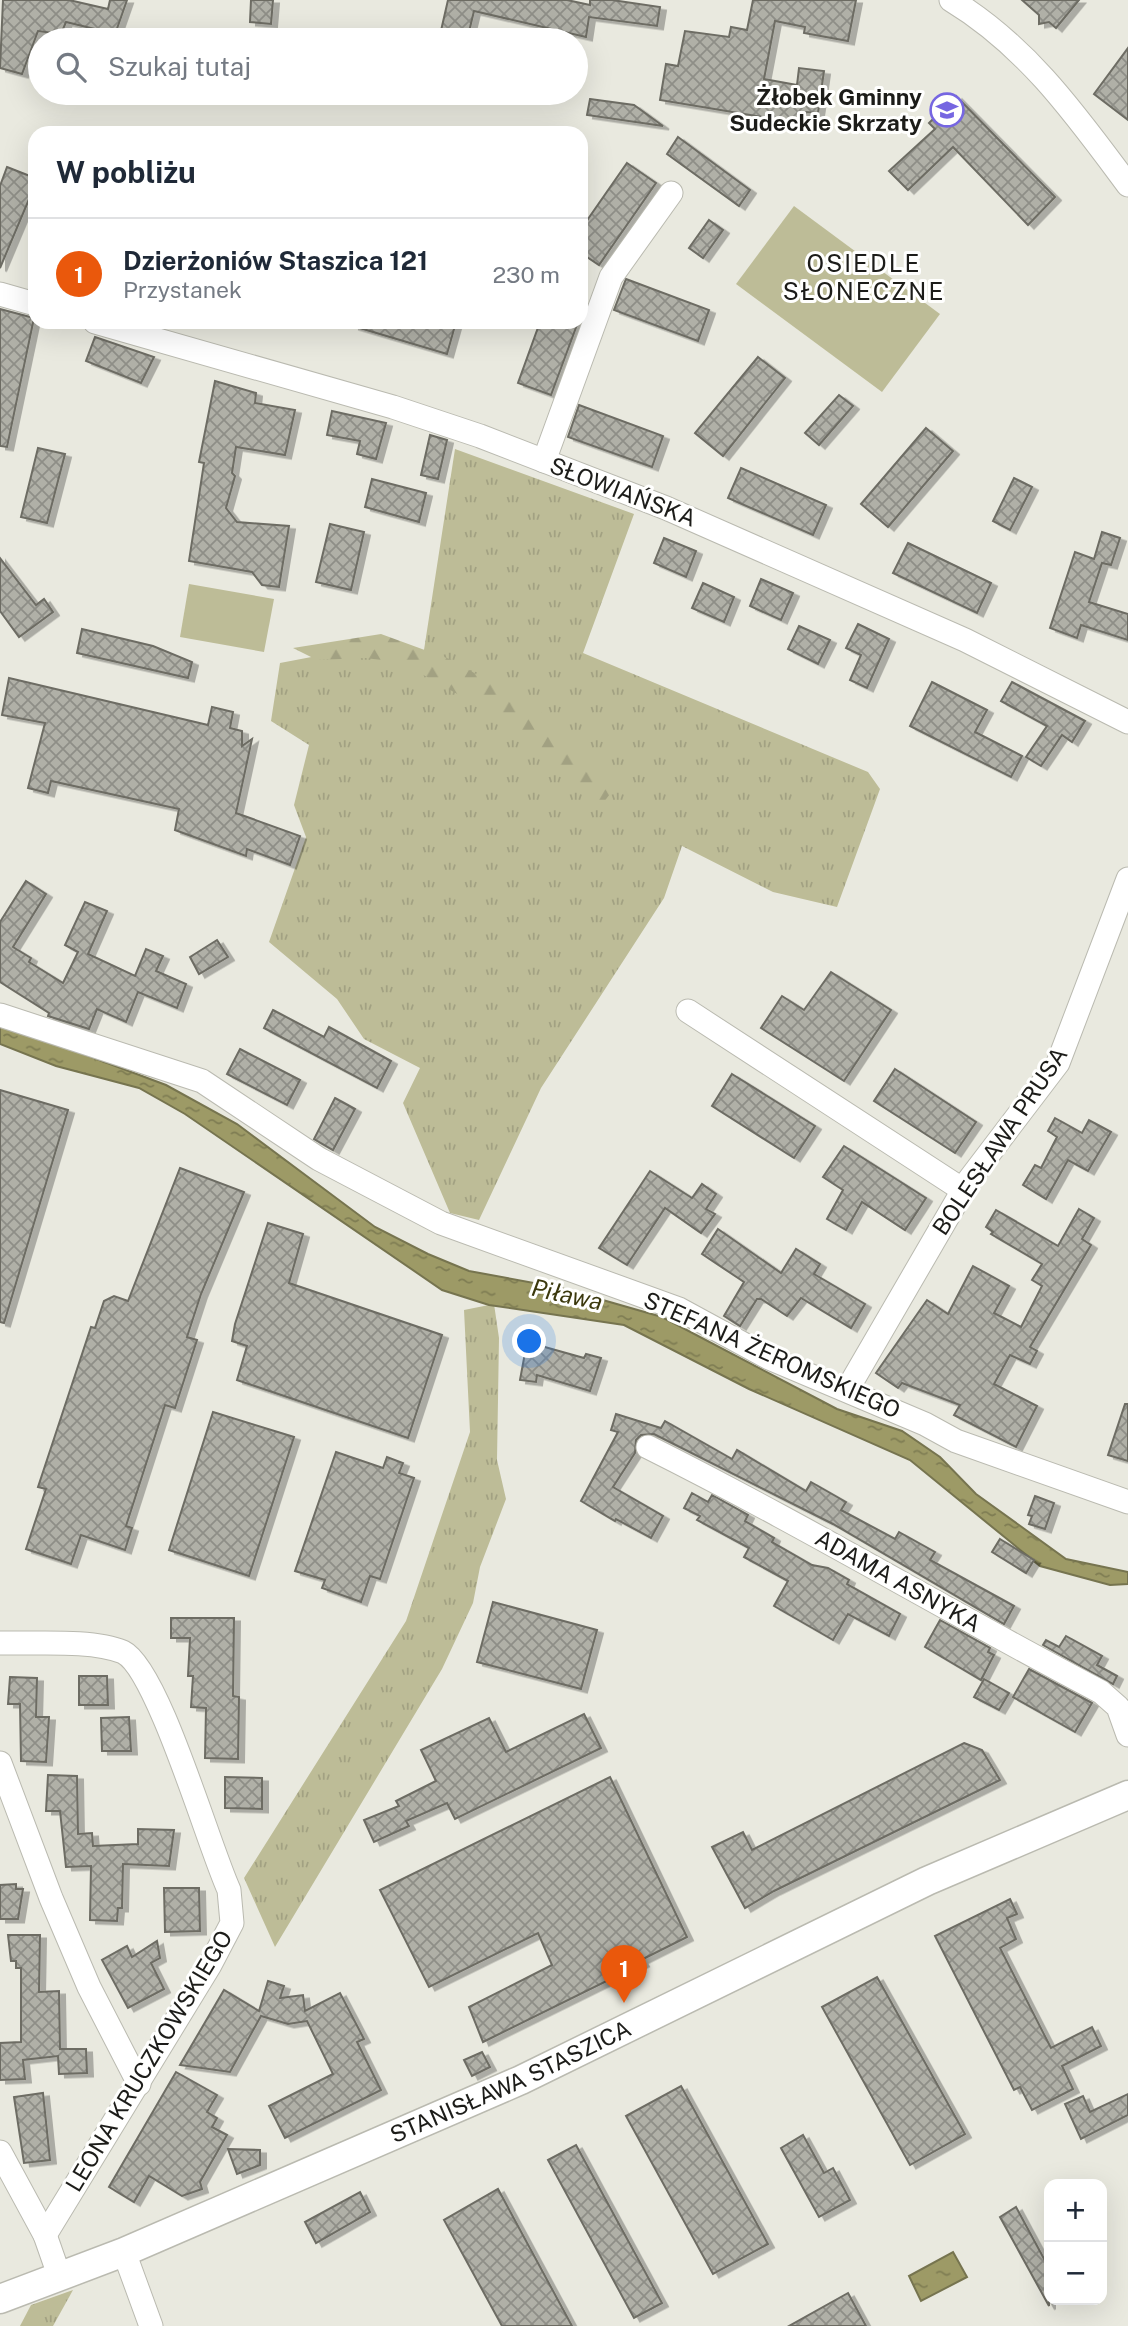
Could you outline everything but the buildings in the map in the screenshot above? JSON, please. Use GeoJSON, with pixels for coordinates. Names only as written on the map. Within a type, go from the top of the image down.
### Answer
{"type":"FeatureCollection","features":[{"type":"Feature","properties":{"kind":"main road","name":"STANISŁAWA STASZICA"},"geometry":{"type":"LineString","coordinates":[[0,2299],[124,2252],[521,2080],[927,1881],[1128,1795]]}},
{"type":"Feature","properties":{"kind":"street"},"geometry":{"type":"LineString","coordinates":[[951,0],[987,22],[1061,96],[1128,185]]}},
{"type":"Feature","properties":{"kind":"street"},"geometry":{"type":"LineString","coordinates":[[544,461],[611,278],[671,193]]}},
{"type":"Feature","properties":{"kind":"street"},"geometry":{"type":"LineString","coordinates":[[0,294],[28,302]]}},
{"type":"Feature","properties":{"kind":"street","name":"SŁOWIAŃSKA"},"geometry":{"type":"LineString","coordinates":[[120,329],[393,407],[544,461],[698,521],[965,640],[1128,722]]}},
{"type":"Feature","properties":{"kind":"street","name":"BOLESŁAWA PRUSA"},"geometry":{"type":"LineString","coordinates":[[848,1390],[963,1189],[1058,1063],[1128,879]]}},
{"type":"Feature","properties":{"kind":"street"},"geometry":{"type":"LineString","coordinates":[[688,1011],[963,1189]]}},
{"type":"Feature","properties":{"kind":"street","name":"STEFANA ŻEROMSKIEGO"},"geometry":{"type":"LineString","coordinates":[[0,1016],[202,1081],[319,1159],[441,1223],[679,1309],[757,1352],[925,1424],[956,1441],[1128,1502]]}},
{"type":"Feature","properties":{"kind":"street","name":"ADAMA ASNYKA"},"geometry":{"type":"LineString","coordinates":[[648,1447],[768,1507],[886,1576],[1101,1692],[1118,1707],[1128,1735]]}},
{"type":"Feature","properties":{"kind":"street","name":"LEONA KRUCZKOWSKIEGO"},"geometry":{"type":"LineString","coordinates":[[0,1643],[99,1646],[125,1653],[137,1665],[158,1702],[229,1890],[232,1923],[139,2084],[45,2235]]}},
{"type":"Feature","properties":{"kind":"street"},"geometry":{"type":"LineString","coordinates":[[0,1763],[89,1987],[139,2084]]}},
{"type":"Feature","properties":{"kind":"street"},"geometry":{"type":"LineString","coordinates":[[0,2151],[45,2235],[59,2275]]}},
{"type":"Feature","properties":{"kind":"street"},"geometry":{"type":"LineString","coordinates":[[124,2252],[151,2326]]}},
{"type":"Feature","properties":{"kind":"green space"},"geometry":{"type":"Polygon","coordinates":[[[794,206],[940,314],[882,392],[736,284],[794,206]]]}},
{"type":"Feature","properties":{"kind":"green space"},"geometry":{"type":"Polygon","coordinates":[[[455,449],[634,514],[583,653],[868,772],[880,789],[837,907],[773,892],[682,846],[664,898],[541,1088],[479,1220],[450,1213],[403,1103],[420,1068],[364,1039],[337,999],[269,942],[306,837],[294,805],[309,745],[271,721],[280,663],[364,647],[422,663],[455,449]]]}},
{"type":"Feature","properties":{"kind":"green space"},"geometry":{"type":"Polygon","coordinates":[[[189,584],[274,599],[264,652],[180,637],[189,584]]]}},
{"type":"Feature","properties":{"kind":"green space"},"geometry":{"type":"Polygon","coordinates":[[[381,634],[452,660],[544,714],[617,785],[603,803],[518,728],[402,663],[366,658],[317,660],[293,648],[381,634]]]}},
{"type":"Feature","properties":{"kind":"green space"},"geometry":{"type":"Polygon","coordinates":[[[494,1304],[499,1338],[497,1460],[506,1499],[480,1567],[473,1603],[442,1669],[275,1947],[244,1878],[406,1621],[470,1432],[464,1310],[494,1304]]]}},
{"type":"Feature","properties":{"kind":"green space"},"geometry":{"type":"Polygon","coordinates":[[[73,2290],[53,2326],[20,2326],[31,2305],[73,2290]]]}},
{"type":"Feature","properties":{"kind":"water","name":"Piława"},"geometry":{"type":"Polygon","coordinates":[[[0,1023],[166,1085],[237,1124],[375,1227],[428,1254],[469,1271],[561,1288],[662,1317],[837,1409],[902,1431],[940,1457],[976,1494],[1066,1559],[1128,1572],[1128,1584],[1110,1585],[1040,1566],[910,1460],[749,1389],[624,1325],[489,1305],[442,1290],[185,1114],[139,1088],[56,1066],[0,1044],[0,1023]]]}},
{"type":"Feature","properties":{"kind":"water"},"geometry":{"type":"Polygon","coordinates":[[[953,2252],[967,2277],[921,2301],[909,2276],[953,2252]]]}},
{"type":"Feature","properties":{"kind":"place","name":"Żłobek Gminny Sudeckie Skrzaty"},"geometry":{"type":"Point","coordinates":[947,110]}},
{"type":"Feature","properties":{"kind":"place","name":"Dzierżoniów Staszica 121"},"geometry":{"type":"Point","coordinates":[624,2003]}},
{"type":"Feature","properties":{"kind":"district","name":"OSIEDLE SŁONECZNE"},"geometry":{"type":"Point","coordinates":[864,278]}}]}
